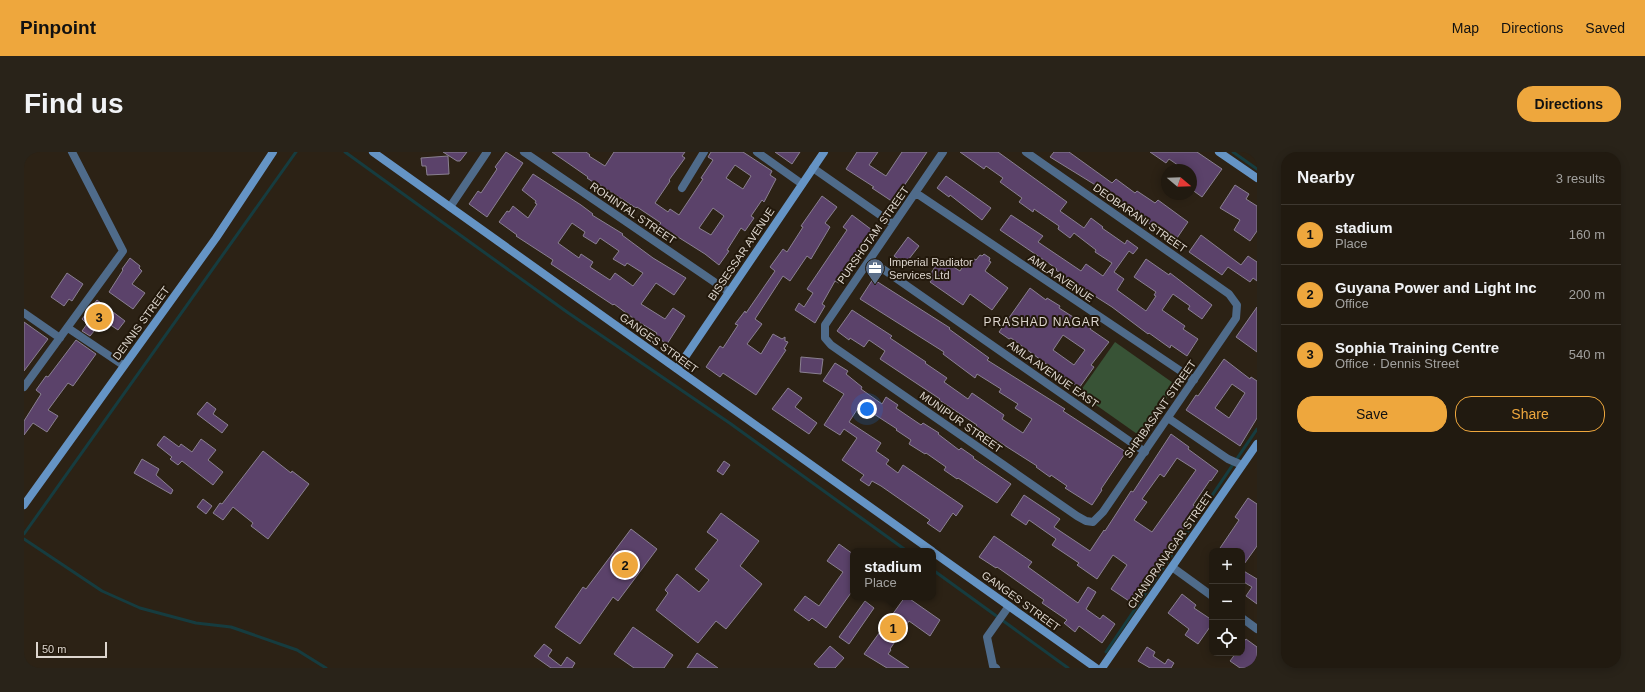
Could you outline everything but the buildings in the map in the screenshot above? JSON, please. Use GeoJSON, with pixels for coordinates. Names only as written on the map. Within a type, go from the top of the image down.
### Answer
{"type":"FeatureCollection","features":[{"type":"Feature","properties":{"kind":"street"},"geometry":{"type":"LineString","coordinates":[[24,387],[123,251],[72,152]]}},
{"type":"Feature","properties":{"kind":"street","name":"DENNIS STREET"},"geometry":{"type":"LineString","coordinates":[[24,505],[123,365],[216,238],[273,152]]}},
{"type":"Feature","properties":{"kind":"street","name":"GANGES STREET"},"geometry":{"type":"LineString","coordinates":[[373,152],[929,548]]}},
{"type":"Feature","properties":{"kind":"street"},"geometry":{"type":"LineString","coordinates":[[450,207],[487,152]]}},
{"type":"Feature","properties":{"kind":"street","name":"ROHINTAL STREET"},"geometry":{"type":"LineString","coordinates":[[524,152],[729,292]]}},
{"type":"Feature","properties":{"kind":"street"},"geometry":{"type":"LineString","coordinates":[[682,188],[704,152]]}},
{"type":"Feature","properties":{"kind":"street"},"geometry":{"type":"LineString","coordinates":[[757,152],[802,184]]}},
{"type":"Feature","properties":{"kind":"street","name":"BISSESSAR AVENUE"},"geometry":{"type":"LineString","coordinates":[[677,369],[824,152]]}},
{"type":"Feature","properties":{"kind":"street","name":"PURSHOTAM STREET"},"geometry":{"type":"LineString","coordinates":[[824,332],[825,325],[943,152]]}},
{"type":"Feature","properties":{"kind":"street","name":"DEOBARANI STREET"},"geometry":{"type":"LineString","coordinates":[[1026,152],[1229,294],[1237,305]]}},
{"type":"Feature","properties":{"kind":"street"},"geometry":{"type":"LineString","coordinates":[[1219,152],[1257,178]]}},
{"type":"Feature","properties":{"kind":"street"},"geometry":{"type":"LineString","coordinates":[[813,168],[893,224]]}},
{"type":"Feature","properties":{"kind":"street","name":"AMLA AVENUE"},"geometry":{"type":"LineString","coordinates":[[916,193],[1194,380]]}},
{"type":"Feature","properties":{"kind":"street","name":"AMLA AVENUE EAST"},"geometry":{"type":"LineString","coordinates":[[870,260],[1144,452]]}},
{"type":"Feature","properties":{"kind":"street","name":"SHRIBASANT STREET"},"geometry":{"type":"LineString","coordinates":[[1093,522],[1103,512],[1236,318],[1237,305]]}},
{"type":"Feature","properties":{"kind":"street"},"geometry":{"type":"LineString","coordinates":[[24,313],[60,338]]}},
{"type":"Feature","properties":{"kind":"street"},"geometry":{"type":"LineString","coordinates":[[68,328],[123,365]]}},
{"type":"Feature","properties":{"kind":"street","name":"MUNIPUR STREET"},"geometry":{"type":"LineString","coordinates":[[824,332],[825,338],[831,345],[1077,516],[1086,521],[1093,522]]}},
{"type":"Feature","properties":{"kind":"street"},"geometry":{"type":"LineString","coordinates":[[1168,418],[1228,458],[1240,464]]}},
{"type":"Feature","properties":{"kind":"street","name":"CHANDRANAGAR STREET"},"geometry":{"type":"LineString","coordinates":[[1102,668],[1172,567],[1240,464],[1257,444]]}},
{"type":"Feature","properties":{"kind":"street","name":"GANGES STREET"},"geometry":{"type":"LineString","coordinates":[[936,553],[1096,668]]}},
{"type":"Feature","properties":{"kind":"street"},"geometry":{"type":"LineString","coordinates":[[1172,567],[1209,594]]}},
{"type":"Feature","properties":{"kind":"street"},"geometry":{"type":"LineString","coordinates":[[993,667],[987,637],[1009,606]]}},
{"type":"Feature","properties":{"kind":"street"},"geometry":{"type":"LineString","coordinates":[[1245,620],[1257,629]]}},
{"type":"Feature","properties":{"kind":"green space"},"geometry":{"type":"Polygon","coordinates":[[[1115,342],[1176,385],[1140,436],[1079,393],[1115,342]]]}},
{"type":"Feature","properties":{"kind":"waterway"},"geometry":{"type":"LineString","coordinates":[[24,534],[296,152]]}},
{"type":"Feature","properties":{"kind":"waterway"},"geometry":{"type":"LineString","coordinates":[[345,152],[567,312],[731,424],[903,548]]}},
{"type":"Feature","properties":{"kind":"waterway"},"geometry":{"type":"LineString","coordinates":[[1233,152],[1257,169]]}},
{"type":"Feature","properties":{"kind":"waterway"},"geometry":{"type":"LineString","coordinates":[[1106,652],[1257,429]]}},
{"type":"Feature","properties":{"kind":"waterway"},"geometry":{"type":"LineString","coordinates":[[24,539],[102,591],[140,608],[196,623],[231,627],[297,650],[326,668]]}},
{"type":"Feature","properties":{"kind":"waterway"},"geometry":{"type":"LineString","coordinates":[[936,572],[1068,668]]}},
{"type":"Feature","properties":{"kind":"place","name":"Imperial Radiator Services Ltd"},"geometry":{"type":"Point","coordinates":[875,285]}},
{"type":"Feature","properties":{"kind":"place","name":"Sophia Training Centre"},"geometry":{"type":"Point","coordinates":[99,317]}},
{"type":"Feature","properties":{"kind":"place","name":"Guyana Power and Light Inc"},"geometry":{"type":"Point","coordinates":[625,565]}},
{"type":"Feature","properties":{"kind":"place","name":"stadium"},"geometry":{"type":"Point","coordinates":[893,628]}},
{"type":"Feature","properties":{"kind":"district","name":"PRASHAD NAGAR"},"geometry":{"type":"Point","coordinates":[1042,322]}}]}
